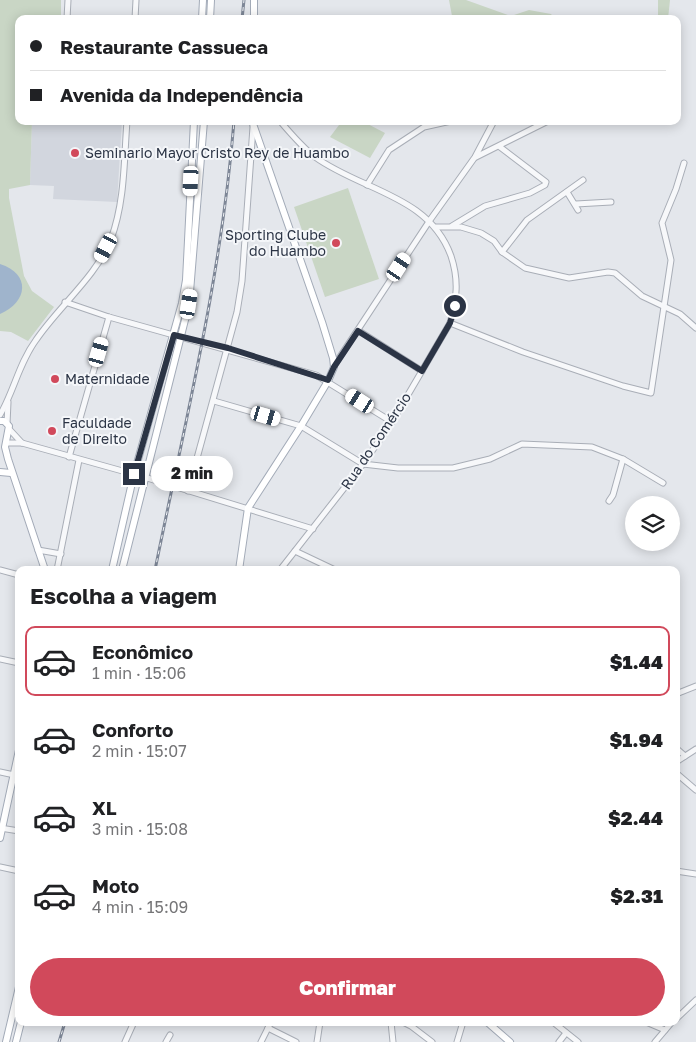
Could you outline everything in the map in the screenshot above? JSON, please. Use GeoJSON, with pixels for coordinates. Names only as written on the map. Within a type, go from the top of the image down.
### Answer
{"type":"FeatureCollection","features":[{"type":"Feature","properties":{"kind":"main road"},"geometry":{"type":"LineString","coordinates":[[202,15],[203,0]]}},
{"type":"Feature","properties":{"kind":"main road"},"geometry":{"type":"LineString","coordinates":[[210,15],[212,0]]}},
{"type":"Feature","properties":{"kind":"main road"},"geometry":{"type":"LineString","coordinates":[[254,0],[254,15]]}},
{"type":"Feature","properties":{"kind":"main road"},"geometry":{"type":"LineString","coordinates":[[113,566],[134,474],[174,335],[186,280],[194,125]]}},
{"type":"Feature","properties":{"kind":"main road"},"geometry":{"type":"LineString","coordinates":[[123,566],[144,477],[182,337],[193,281],[204,125]]}},
{"type":"Feature","properties":{"kind":"main road"},"geometry":{"type":"LineString","coordinates":[[240,566],[248,508],[300,426],[334,367],[322,322],[252,125]]}},
{"type":"Feature","properties":{"kind":"main road"},"geometry":{"type":"LineString","coordinates":[[154,408],[163,409]]}},
{"type":"Feature","properties":{"kind":"main road"},"geometry":{"type":"LineString","coordinates":[[4,421],[4,447],[11,473],[44,566]]}},
{"type":"Feature","properties":{"kind":"main road"},"geometry":{"type":"LineString","coordinates":[[0,472],[11,473]]}},
{"type":"Feature","properties":{"kind":"main road"},"geometry":{"type":"LineString","coordinates":[[120,533],[130,535]]}},
{"type":"Feature","properties":{"kind":"main road"},"geometry":{"type":"LineString","coordinates":[[118,542],[128,544]]}},
{"type":"Feature","properties":{"kind":"main road"},"geometry":{"type":"LineString","coordinates":[[0,838],[1,828],[15,779]]}},
{"type":"Feature","properties":{"kind":"main road"},"geometry":{"type":"LineString","coordinates":[[6,1042],[15,1015]]}},
{"type":"Feature","properties":{"kind":"main road"},"geometry":{"type":"LineString","coordinates":[[16,1042],[20,1026]]}},
{"type":"Feature","properties":{"kind":"main road"},"geometry":{"type":"LineString","coordinates":[[492,1026],[510,1042]]}},
{"type":"Feature","properties":{"kind":"street"},"geometry":{"type":"LineString","coordinates":[[67,15],[68,0]]}},
{"type":"Feature","properties":{"kind":"street"},"geometry":{"type":"LineString","coordinates":[[135,15],[136,0]]}},
{"type":"Feature","properties":{"kind":"street"},"geometry":{"type":"LineString","coordinates":[[4,421],[8,401],[25,357],[65,302],[101,258],[111,239],[118,214],[127,125]]}},
{"type":"Feature","properties":{"kind":"street"},"geometry":{"type":"LineString","coordinates":[[188,490],[237,312],[242,281],[252,125]]}},
{"type":"Feature","properties":{"kind":"street","name":"Rua do Comércio"},"geometry":{"type":"LineString","coordinates":[[283,566],[363,464],[392,422],[450,323],[457,298],[456,274],[448,249],[430,220],[417,210],[315,157],[284,125]]}},
{"type":"Feature","properties":{"kind":"street"},"geometry":{"type":"LineString","coordinates":[[367,185],[389,150],[424,127],[433,125]]}},
{"type":"Feature","properties":{"kind":"street"},"geometry":{"type":"LineString","coordinates":[[334,367],[430,220],[476,157],[492,125]]}},
{"type":"Feature","properties":{"kind":"street"},"geometry":{"type":"LineString","coordinates":[[476,157],[500,147],[540,125]]}},
{"type":"Feature","properties":{"kind":"street"},"geometry":{"type":"LineString","coordinates":[[452,226],[485,206],[530,193],[545,185],[546,182],[500,147]]}},
{"type":"Feature","properties":{"kind":"street"},"geometry":{"type":"LineString","coordinates":[[450,323],[523,352],[648,394],[651,393],[671,260],[662,223],[684,163]]}},
{"type":"Feature","properties":{"kind":"street"},"geometry":{"type":"LineString","coordinates":[[502,252],[526,220],[583,180]]}},
{"type":"Feature","properties":{"kind":"street"},"geometry":{"type":"LineString","coordinates":[[567,192],[578,210]]}},
{"type":"Feature","properties":{"kind":"street"},"geometry":{"type":"LineString","coordinates":[[576,204],[611,202]]}},
{"type":"Feature","properties":{"kind":"street"},"geometry":{"type":"LineString","coordinates":[[436,227],[452,226],[481,233],[494,241],[502,252],[525,268],[569,278],[608,272],[615,273],[642,296],[665,305],[680,314],[696,328]]}},
{"type":"Feature","properties":{"kind":"street"},"geometry":{"type":"LineString","coordinates":[[65,302],[109,317],[228,348],[328,380],[392,422]]}},
{"type":"Feature","properties":{"kind":"street"},"geometry":{"type":"LineString","coordinates":[[69,457],[109,317]]}},
{"type":"Feature","properties":{"kind":"street"},"geometry":{"type":"LineString","coordinates":[[358,331],[422,371]]}},
{"type":"Feature","properties":{"kind":"street"},"geometry":{"type":"LineString","coordinates":[[4,421],[8,401]]}},
{"type":"Feature","properties":{"kind":"street"},"geometry":{"type":"LineString","coordinates":[[214,401],[300,426],[363,464],[398,468],[453,468],[490,459],[522,444],[592,447],[623,459],[663,483]]}},
{"type":"Feature","properties":{"kind":"street"},"geometry":{"type":"LineString","coordinates":[[4,421],[22,443]]}},
{"type":"Feature","properties":{"kind":"street"},"geometry":{"type":"LineString","coordinates":[[4,447],[22,443],[134,474],[313,529]]}},
{"type":"Feature","properties":{"kind":"street"},"geometry":{"type":"LineString","coordinates":[[609,500],[613,495],[623,459]]}},
{"type":"Feature","properties":{"kind":"street"},"geometry":{"type":"LineString","coordinates":[[58,566],[79,460]]}},
{"type":"Feature","properties":{"kind":"street"},"geometry":{"type":"LineString","coordinates":[[38,550],[61,554]]}},
{"type":"Feature","properties":{"kind":"street"},"geometry":{"type":"LineString","coordinates":[[295,551],[327,566]]}},
{"type":"Feature","properties":{"kind":"street"},"geometry":{"type":"LineString","coordinates":[[0,570],[15,573]]}},
{"type":"Feature","properties":{"kind":"street"},"geometry":{"type":"LineString","coordinates":[[0,659],[15,662]]}},
{"type":"Feature","properties":{"kind":"street"},"geometry":{"type":"LineString","coordinates":[[680,692],[696,686]]}},
{"type":"Feature","properties":{"kind":"street"},"geometry":{"type":"LineString","coordinates":[[680,759],[696,749]]}},
{"type":"Feature","properties":{"kind":"street"},"geometry":{"type":"LineString","coordinates":[[680,752],[684,756]]}},
{"type":"Feature","properties":{"kind":"street"},"geometry":{"type":"LineString","coordinates":[[0,772],[15,776]]}},
{"type":"Feature","properties":{"kind":"street"},"geometry":{"type":"LineString","coordinates":[[680,776],[696,790]]}},
{"type":"Feature","properties":{"kind":"street"},"geometry":{"type":"LineString","coordinates":[[1,828],[15,830]]}},
{"type":"Feature","properties":{"kind":"street"},"geometry":{"type":"LineString","coordinates":[[0,867],[15,870]]}},
{"type":"Feature","properties":{"kind":"street"},"geometry":{"type":"LineString","coordinates":[[680,872],[696,874]]}},
{"type":"Feature","properties":{"kind":"street"},"geometry":{"type":"LineString","coordinates":[[680,1014],[696,1000]]}},
{"type":"Feature","properties":{"kind":"street"},"geometry":{"type":"LineString","coordinates":[[125,1042],[132,1026]]}},
{"type":"Feature","properties":{"kind":"street"},"geometry":{"type":"LineString","coordinates":[[261,1042],[269,1026]]}},
{"type":"Feature","properties":{"kind":"street"},"geometry":{"type":"LineString","coordinates":[[271,1026],[296,1042]]}},
{"type":"Feature","properties":{"kind":"street"},"geometry":{"type":"LineString","coordinates":[[317,1042],[319,1026]]}},
{"type":"Feature","properties":{"kind":"street"},"geometry":{"type":"LineString","coordinates":[[392,1026],[394,1042]]}},
{"type":"Feature","properties":{"kind":"street"},"geometry":{"type":"LineString","coordinates":[[411,1026],[432,1042]]}},
{"type":"Feature","properties":{"kind":"street"},"geometry":{"type":"LineString","coordinates":[[457,1042],[462,1026]]}},
{"type":"Feature","properties":{"kind":"street"},"geometry":{"type":"LineString","coordinates":[[558,1026],[578,1042]]}},
{"type":"Feature","properties":{"kind":"street"},"geometry":{"type":"LineString","coordinates":[[656,1026],[665,1030]]}},
{"type":"Feature","properties":{"kind":"street"},"geometry":{"type":"LineString","coordinates":[[655,1042],[668,1026]]}},
{"type":"Feature","properties":{"kind":"street"},"geometry":{"type":"LineString","coordinates":[[558,1042],[566,1033]]}},
{"type":"Feature","properties":{"kind":"street"},"geometry":{"type":"LineString","coordinates":[[166,1042],[170,1035]]}},
{"type":"Feature","properties":{"kind":"shaded area","name":"Seminario Mayor Cristo Rey de Huambo"},"geometry":{"type":"Polygon","coordinates":[[[32,125],[122,125],[117,202],[53,199],[54,186],[30,185],[32,125]]]}},
{"type":"Feature","properties":{"kind":"green space"},"geometry":{"type":"Polygon","coordinates":[[[0,0],[61,0],[61,15],[15,15],[15,125],[32,125],[30,185],[9,189],[9,198],[24,276],[32,291],[54,307],[28,341],[11,332],[0,331],[0,0]]]}},
{"type":"Feature","properties":{"kind":"green space"},"geometry":{"type":"Polygon","coordinates":[[[449,0],[466,0],[508,15],[452,15],[449,0]]]}},
{"type":"Feature","properties":{"kind":"green space"},"geometry":{"type":"Polygon","coordinates":[[[658,0],[670,0],[668,15],[658,15],[658,0]]]}},
{"type":"Feature","properties":{"kind":"green space"},"geometry":{"type":"Polygon","coordinates":[[[529,10],[552,15],[514,15],[529,10]]]}},
{"type":"Feature","properties":{"kind":"green space"},"geometry":{"type":"Polygon","coordinates":[[[339,125],[370,125],[385,133],[370,158],[330,137],[339,125]]]}},
{"type":"Feature","properties":{"kind":"green space","name":"Sporting Clube do Huambo"},"geometry":{"type":"Polygon","coordinates":[[[348,188],[379,279],[325,297],[294,207],[348,188]]]}},
{"type":"Feature","properties":{"kind":"water"},"geometry":{"type":"Polygon","coordinates":[[[0,264],[17,274],[22,288],[16,303],[0,314],[0,264]]]}},
{"type":"Feature","properties":{"kind":"railway"},"geometry":{"type":"LineString","coordinates":[[242,15],[244,0]]}},
{"type":"Feature","properties":{"kind":"railway"},"geometry":{"type":"LineString","coordinates":[[156,566],[212,291],[221,234],[234,125]]}},
{"type":"Feature","properties":{"kind":"railway"},"geometry":{"type":"LineString","coordinates":[[59,1042],[64,1026]]}},
{"type":"Feature","properties":{"kind":"place","name":"Seminario Mayor Cristo Rey de Huambo"},"geometry":{"type":"Point","coordinates":[75,153]}},
{"type":"Feature","properties":{"kind":"place","name":"Sporting Clube do Huambo"},"geometry":{"type":"Point","coordinates":[336,243]}},
{"type":"Feature","properties":{"kind":"place","name":"Maternidade"},"geometry":{"type":"Point","coordinates":[55,379]}},
{"type":"Feature","properties":{"kind":"place","name":"Faculdade de Direito"},"geometry":{"type":"Point","coordinates":[52,431]}},
{"type":"Feature","properties":{"kind":"route"},"geometry":{"type":"LineString","coordinates":[[134,474],[174,335],[228,348],[328,380],[334,367],[358,331],[422,371],[450,323],[455,306]]}}]}
